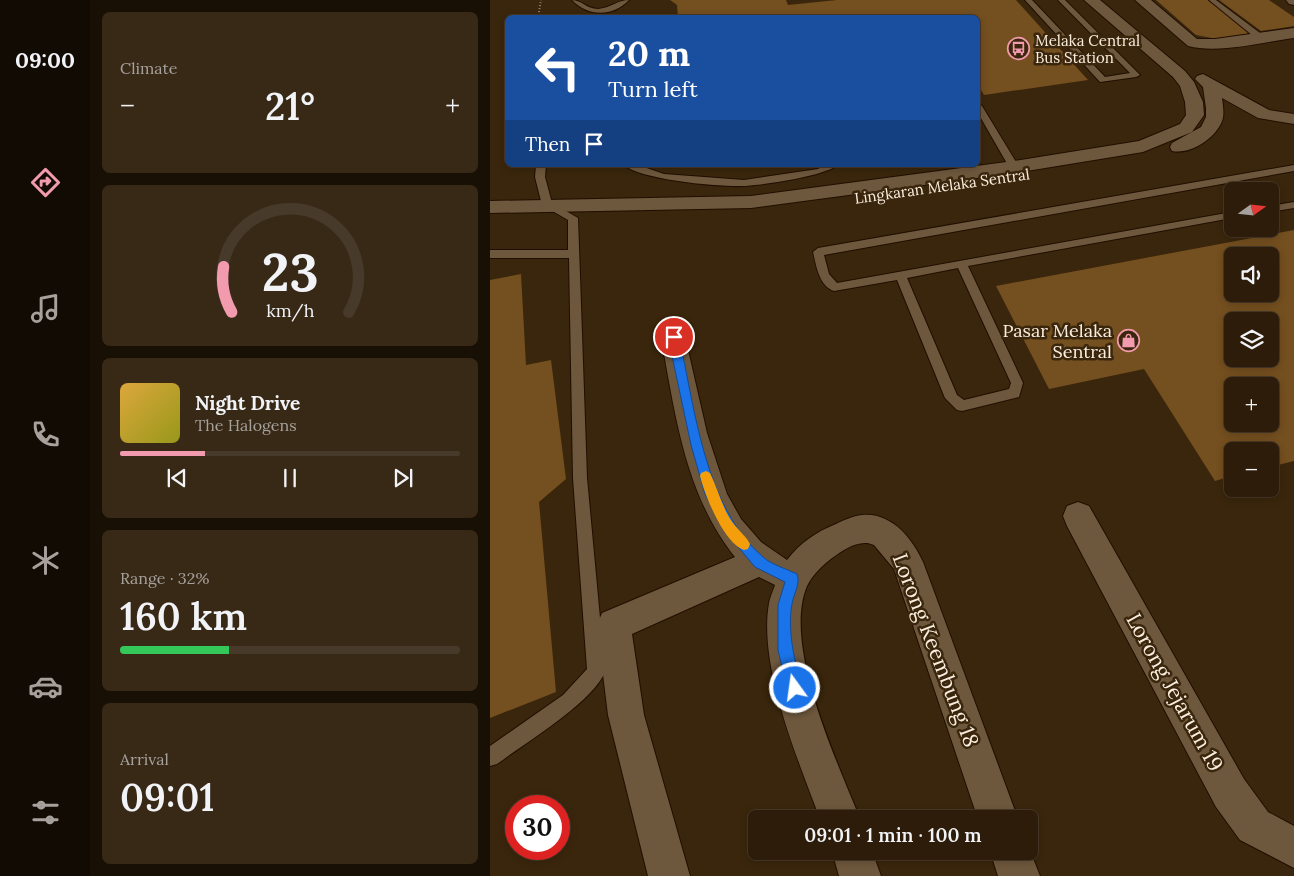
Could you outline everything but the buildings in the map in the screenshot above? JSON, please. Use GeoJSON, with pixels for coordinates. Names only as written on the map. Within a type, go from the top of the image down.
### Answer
{"type":"FeatureCollection","features":[{"type":"Feature","properties":{"kind":"street","name":"Lingkaran Melaka Sentral"},"geometry":{"type":"LineString","coordinates":[[490,207],[751,202],[1014,167],[1143,146],[1186,128],[1195,115],[1194,102],[1188,86],[1179,74],[1091,0]]}},
{"type":"Feature","properties":{"kind":"street"},"geometry":{"type":"LineString","coordinates":[[1111,0],[1211,85],[1264,114],[1294,119]]}},
{"type":"Feature","properties":{"kind":"street"},"geometry":{"type":"LineString","coordinates":[[1142,0],[1193,43],[1215,44],[1294,33]]}},
{"type":"Feature","properties":{"kind":"street"},"geometry":{"type":"LineString","coordinates":[[1211,85],[1217,107],[1227,122],[1264,114]]}},
{"type":"Feature","properties":{"kind":"street","name":"Lingkaran Melaka Sentral"},"geometry":{"type":"LineString","coordinates":[[490,219],[752,213],[1159,156],[1198,139],[1227,122]]}},
{"type":"Feature","properties":{"kind":"street"},"geometry":{"type":"LineString","coordinates":[[674,337],[697,445],[710,490],[728,526],[759,562],[792,579],[785,605],[785,650],[800,708],[837,810]]}},
{"type":"Feature","properties":{"kind":"street","name":"Lorong Jejarum 19"},"geometry":{"type":"LineString","coordinates":[[1078,516],[1230,794],[1254,826],[1294,848]]}},
{"type":"Feature","properties":{"kind":"street","name":"Lorong Keembung 18"},"geometry":{"type":"LineString","coordinates":[[792,579],[812,554],[834,538],[857,530],[878,530],[894,541],[907,562],[995,810]]}},
{"type":"Feature","properties":{"kind":"street"},"geometry":{"type":"LineString","coordinates":[[669,876],[626,715],[614,625],[759,562]]}},
{"type":"Feature","properties":{"kind":"street"},"geometry":{"type":"LineString","coordinates":[[855,860],[860,876]]}},
{"type":"Feature","properties":{"kind":"street"},"geometry":{"type":"LineString","coordinates":[[1013,860],[1019,876]]}},
{"type":"Feature","properties":{"kind":"lane"},"geometry":{"type":"LineString","coordinates":[[575,0],[587,10],[593,10],[614,7],[626,0]]}},
{"type":"Feature","properties":{"kind":"lane"},"geometry":{"type":"LineString","coordinates":[[1028,0],[1103,80],[1136,75],[1061,0]]}},
{"type":"Feature","properties":{"kind":"lane"},"geometry":{"type":"LineString","coordinates":[[1212,0],[1261,38]]}},
{"type":"Feature","properties":{"kind":"lane"},"geometry":{"type":"LineString","coordinates":[[980,109],[1014,167]]}},
{"type":"Feature","properties":{"kind":"lane"},"geometry":{"type":"LineString","coordinates":[[490,757],[569,701],[596,672],[580,478],[573,218],[547,205],[540,177],[541,167]]}},
{"type":"Feature","properties":{"kind":"lane"},"geometry":{"type":"LineString","coordinates":[[634,167],[664,178],[744,183],[820,171],[828,167]]}},
{"type":"Feature","properties":{"kind":"lane"},"geometry":{"type":"LineString","coordinates":[[1224,216],[834,286],[824,275],[818,252],[1294,168]]}},
{"type":"Feature","properties":{"kind":"lane"},"geometry":{"type":"LineString","coordinates":[[1279,208],[1294,205]]}},
{"type":"Feature","properties":{"kind":"lane"},"geometry":{"type":"LineString","coordinates":[[490,254],[575,254]]}},
{"type":"Feature","properties":{"kind":"lane"},"geometry":{"type":"LineString","coordinates":[[900,274],[952,398],[962,406],[1014,393],[1017,383],[961,263]]}},
{"type":"Feature","properties":{"kind":"path"},"geometry":{"type":"LineString","coordinates":[[538,15],[541,0]]}},
{"type":"Feature","properties":{"kind":"slow traffic"},"geometry":{"type":"LineString","coordinates":[[706,476],[710,490],[728,526],[744,544]]}},
{"type":"Feature","properties":{"kind":"place","name":"Melaka Central Bus Station"},"geometry":{"type":"Point","coordinates":[1019,49]}},
{"type":"Feature","properties":{"kind":"place","name":"Pasar Melaka Sentral"},"geometry":{"type":"Point","coordinates":[1128,340]}},
{"type":"Feature","properties":{"kind":"route"},"geometry":{"type":"LineString","coordinates":[[674,337],[697,445],[710,490],[728,526],[759,562],[792,579],[785,605],[785,650],[795,688]]}}]}
